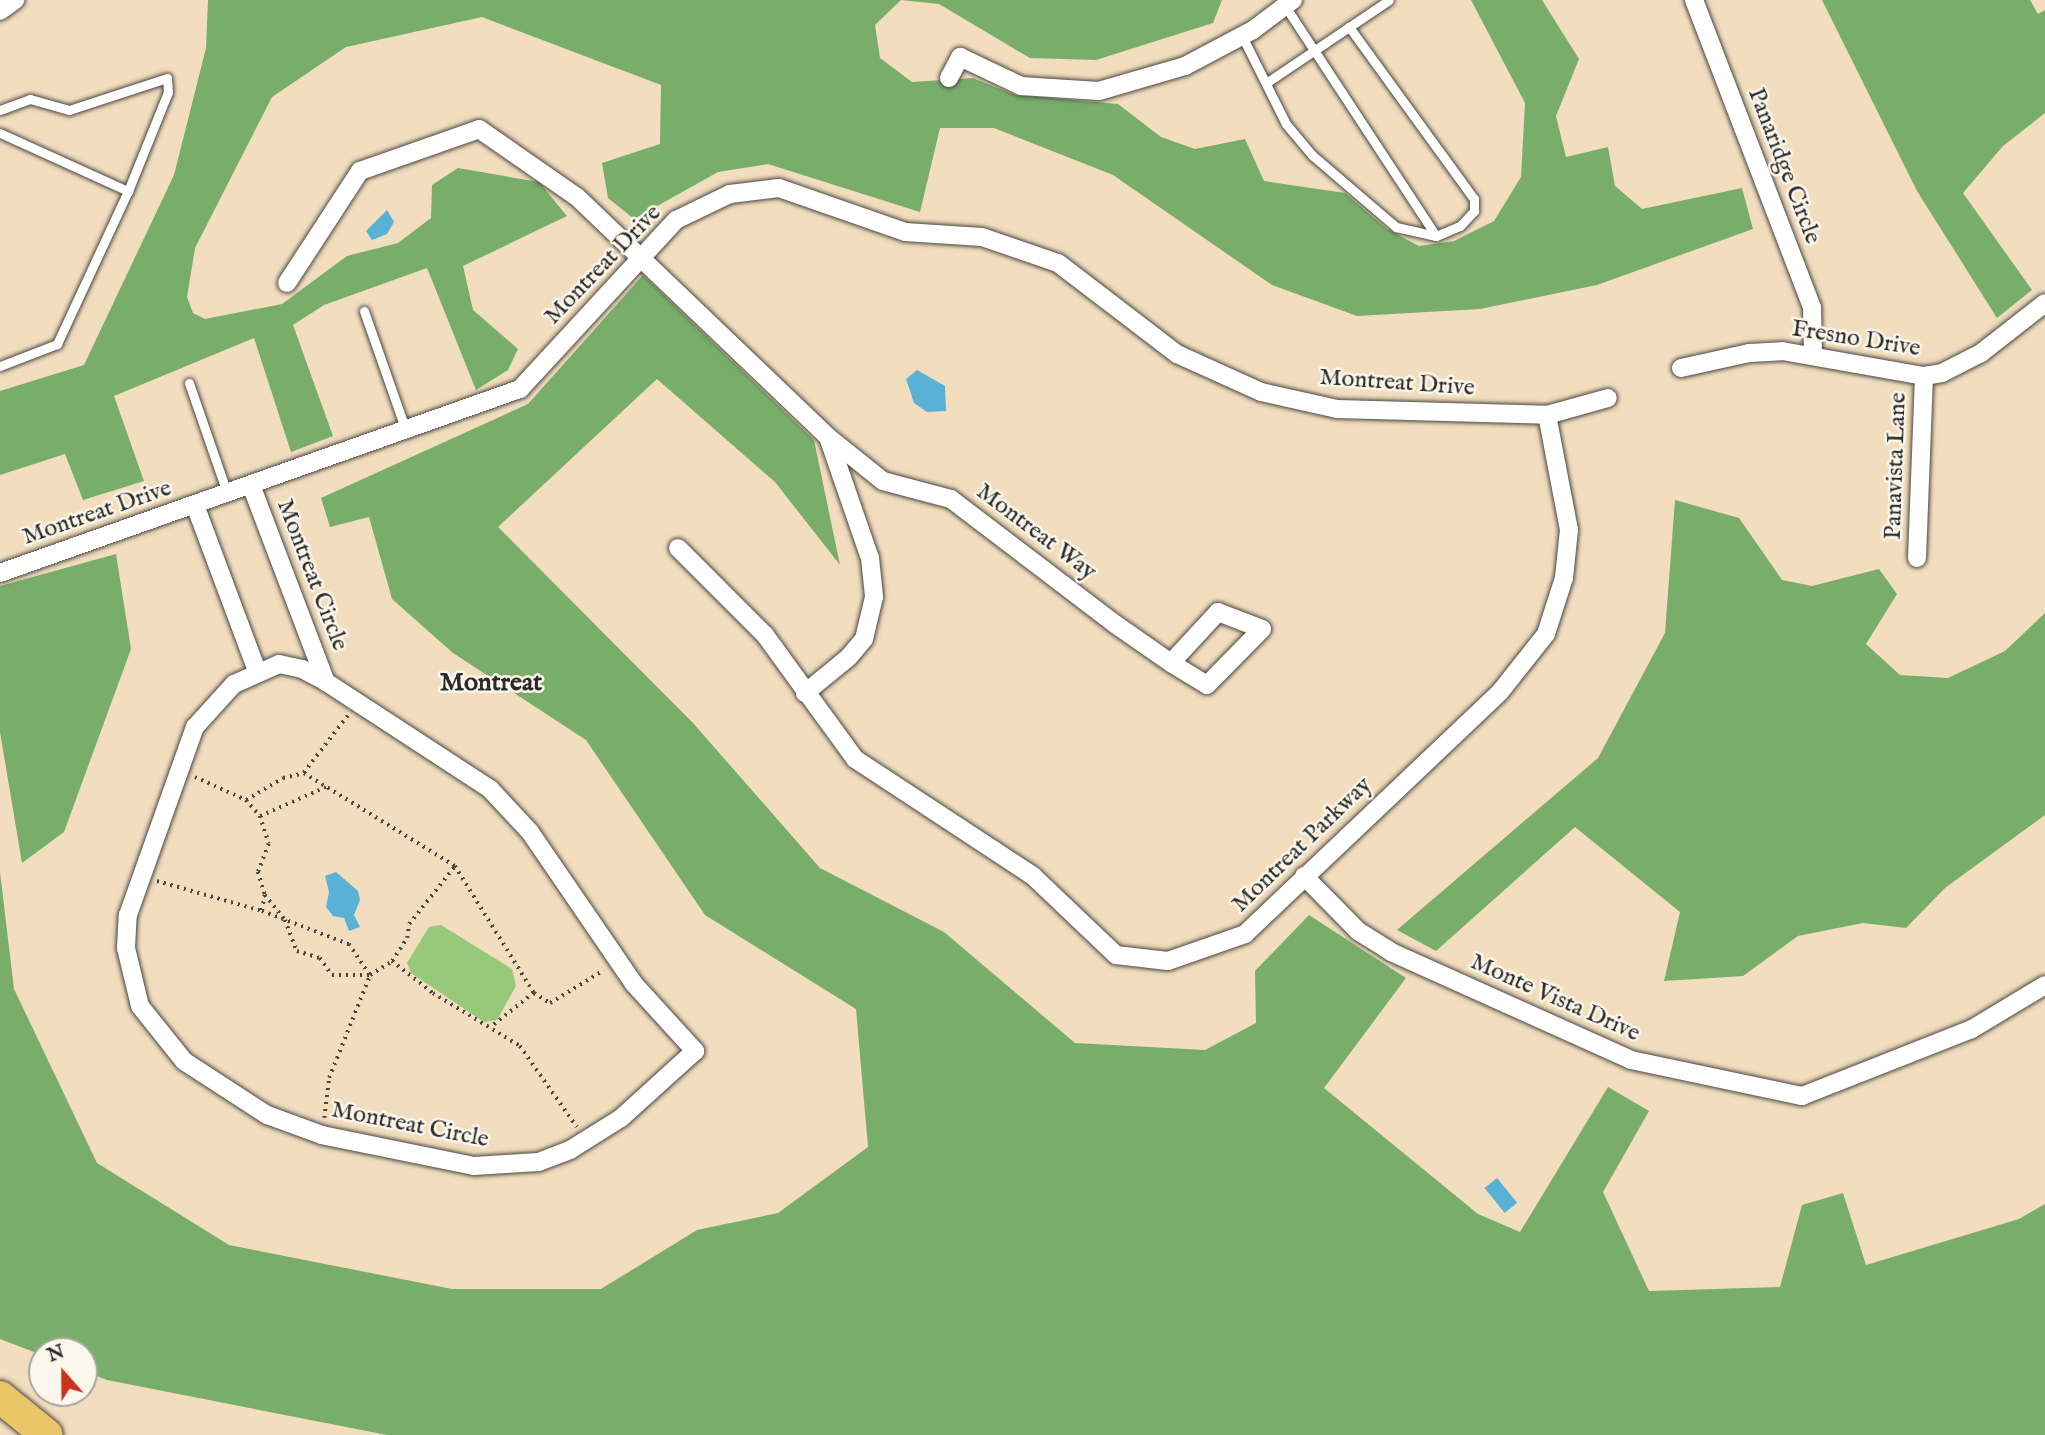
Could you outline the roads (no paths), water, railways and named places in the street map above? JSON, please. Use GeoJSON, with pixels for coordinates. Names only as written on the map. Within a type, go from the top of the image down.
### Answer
{"type":"FeatureCollection","features":[{"type":"Feature","properties":{"kind":"highway"},"geometry":{"type":"LineString","coordinates":[[0,1397],[47,1435]]}},
{"type":"Feature","properties":{"kind":"street"},"geometry":{"type":"LineString","coordinates":[[0,11],[15,0]]}},
{"type":"Feature","properties":{"kind":"street","name":"Panaridge Circle"},"geometry":{"type":"LineString","coordinates":[[1695,0],[1812,307],[1813,353]]}},
{"type":"Feature","properties":{"kind":"street"},"geometry":{"type":"LineString","coordinates":[[950,78],[960,57],[1021,86],[1099,92],[1185,66],[1242,36],[1289,3]]}},
{"type":"Feature","properties":{"kind":"street","name":"Montreat Way"},"geometry":{"type":"LineString","coordinates":[[287,283],[360,172],[479,129],[578,197],[828,437],[883,481],[951,499],[1171,663],[1207,685],[1262,629],[1218,612],[1171,663]]}},
{"type":"Feature","properties":{"kind":"street","name":"Montreat Drive"},"geometry":{"type":"LineString","coordinates":[[0,573],[520,389],[676,220],[730,194],[779,188],[905,232],[982,237],[1058,262],[1177,354],[1261,392],[1337,409],[1547,415],[1608,398]]}},
{"type":"Feature","properties":{"kind":"street","name":"Fresno Drive"},"geometry":{"type":"LineString","coordinates":[[1681,368],[1749,353],[1813,353],[1924,376],[1962,364],[2045,303]]}},
{"type":"Feature","properties":{"kind":"street","name":"Panavista Lane"},"geometry":{"type":"LineString","coordinates":[[1917,558],[1924,376]]}},
{"type":"Feature","properties":{"kind":"street","name":"Montreat Parkway"},"geometry":{"type":"LineString","coordinates":[[678,548],[765,635],[855,759],[1033,876],[1116,955],[1168,961],[1245,934],[1500,692],[1546,634],[1564,578],[1569,530],[1547,415]]}},
{"type":"Feature","properties":{"kind":"street","name":"Montreat Way"},"geometry":{"type":"LineString","coordinates":[[805,693],[849,657],[864,639],[874,597],[870,558],[828,437]]}},
{"type":"Feature","properties":{"kind":"street","name":"Montreat Circle"},"geometry":{"type":"LineString","coordinates":[[251,485],[326,682]]}},
{"type":"Feature","properties":{"kind":"street"},"geometry":{"type":"LineString","coordinates":[[195,505],[257,671]]}},
{"type":"Feature","properties":{"kind":"street","name":"Montreat Circle"},"geometry":{"type":"LineString","coordinates":[[279,664],[302,669],[326,682],[465,771],[513,811],[617,961],[695,1051],[621,1118],[586,1140],[538,1162],[474,1166],[322,1135],[267,1115],[184,1061],[161,1036],[140,1006],[126,948],[128,915],[195,727],[213,703],[257,671],[279,664]]}},
{"type":"Feature","properties":{"kind":"street","name":"Monte Vista Drive"},"geometry":{"type":"LineString","coordinates":[[1304,876],[1358,931],[1391,952],[1619,1054],[1802,1096],[1972,1029],[2045,985]]}},
{"type":"Feature","properties":{"kind":"lane"},"geometry":{"type":"LineString","coordinates":[[1266,83],[1389,0]]}},
{"type":"Feature","properties":{"kind":"lane"},"geometry":{"type":"LineString","coordinates":[[1289,3],[1312,52],[1436,236]]}},
{"type":"Feature","properties":{"kind":"lane"},"geometry":{"type":"LineString","coordinates":[[1242,36],[1286,124],[1312,155],[1396,227],[1436,236],[1460,226],[1474,211],[1474,199],[1349,27]]}},
{"type":"Feature","properties":{"kind":"lane"},"geometry":{"type":"LineString","coordinates":[[0,110],[30,99],[69,110],[167,78],[168,92],[128,191],[57,344],[0,366]]}},
{"type":"Feature","properties":{"kind":"lane"},"geometry":{"type":"LineString","coordinates":[[0,133],[128,191]]}},
{"type":"Feature","properties":{"kind":"lane"},"geometry":{"type":"LineString","coordinates":[[364,311],[406,430]]}},
{"type":"Feature","properties":{"kind":"lane"},"geometry":{"type":"LineString","coordinates":[[189,383],[228,493]]}},
{"type":"Feature","properties":{"kind":"water"},"geometry":{"type":"Polygon","coordinates":[[[387,210],[394,222],[387,234],[372,240],[366,231],[387,210]]]}},
{"type":"Feature","properties":{"kind":"water"},"geometry":{"type":"Polygon","coordinates":[[[917,370],[945,386],[946,411],[927,412],[914,403],[906,379],[917,370]]]}},
{"type":"Feature","properties":{"kind":"water"},"geometry":{"type":"Polygon","coordinates":[[[336,872],[358,891],[360,900],[354,915],[360,927],[349,931],[344,918],[333,916],[326,907],[329,892],[325,876],[336,872]]]}},
{"type":"Feature","properties":{"kind":"water"},"geometry":{"type":"Polygon","coordinates":[[[1497,1178],[1517,1203],[1505,1213],[1485,1188],[1497,1178]]]}},
{"type":"Feature","properties":{"kind":"district","name":"Montreat"},"geometry":{"type":"Point","coordinates":[491,683]}}]}
